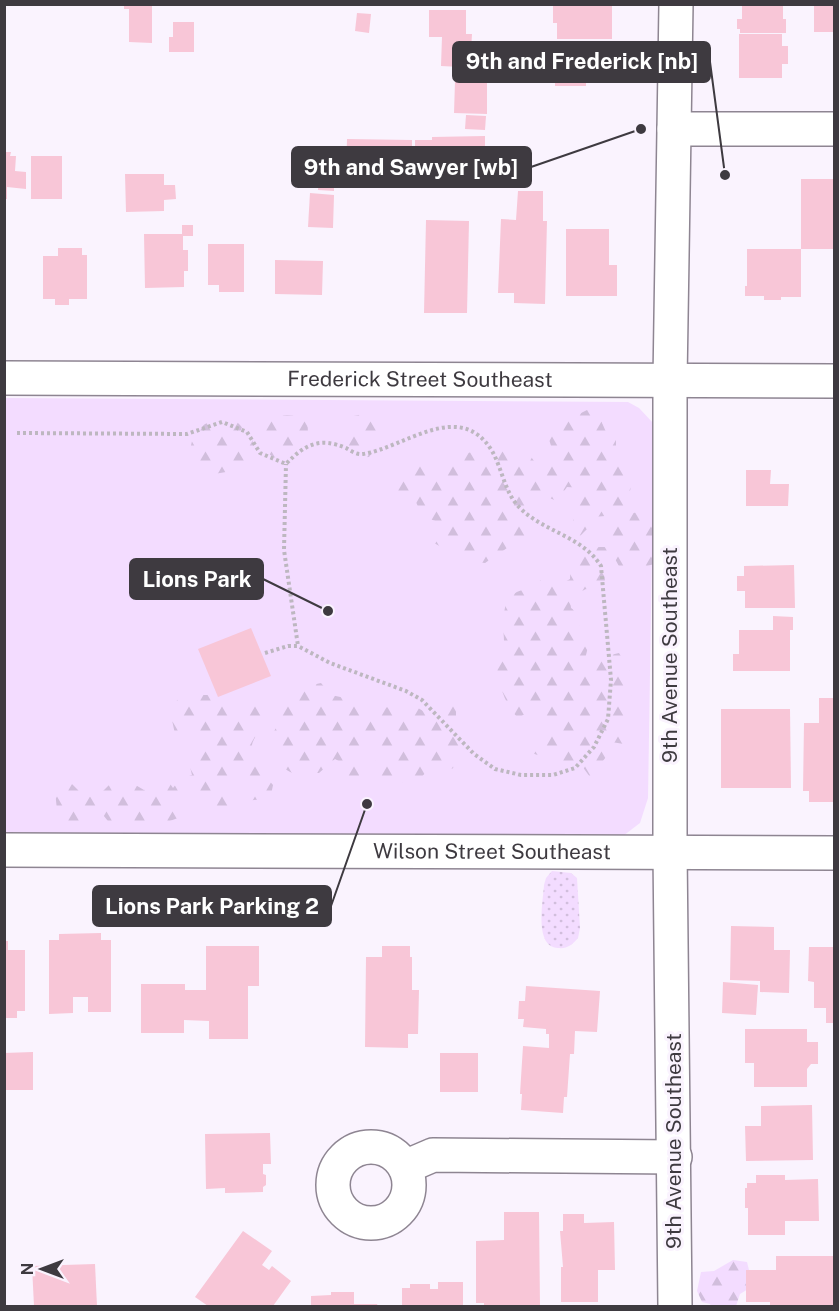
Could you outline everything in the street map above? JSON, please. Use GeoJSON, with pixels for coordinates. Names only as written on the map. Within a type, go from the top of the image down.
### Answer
{"type":"FeatureCollection","features":[{"type":"Feature","properties":{"kind":"street","name":"9th Avenue Southeast"},"geometry":{"type":"LineString","coordinates":[[675,1306],[670,851],[670,381],[676,4]]}},
{"type":"Feature","properties":{"kind":"street"},"geometry":{"type":"LineString","coordinates":[[674,129],[834,129]]}},
{"type":"Feature","properties":{"kind":"street","name":"Frederick Street Southeast"},"geometry":{"type":"LineString","coordinates":[[4,378],[834,381]]}},
{"type":"Feature","properties":{"kind":"street","name":"Wilson Street Southeast"},"geometry":{"type":"LineString","coordinates":[[4,850],[834,853]]}},
{"type":"Feature","properties":{"kind":"street"},"geometry":{"type":"LineString","coordinates":[[405,1167],[433,1155],[675,1157]]}},
{"type":"Feature","properties":{"kind":"path"},"geometry":{"type":"LineString","coordinates":[[17,433],[187,434],[222,422],[247,432],[260,453],[286,464]]}},
{"type":"Feature","properties":{"kind":"path"},"geometry":{"type":"LineString","coordinates":[[265,653],[288,646],[298,646],[330,663],[406,691],[422,700],[474,754],[495,769],[521,775],[553,775],[575,768],[594,747],[608,719],[611,680],[601,566],[594,555],[575,541],[541,524],[519,507],[491,450],[475,433],[454,426],[430,430],[384,448],[360,454],[333,443],[313,443],[297,452],[286,464],[285,550],[298,646]]}},
{"type":"Feature","properties":{"kind":"green space"},"geometry":{"type":"Polygon","coordinates":[[[5,398],[628,402],[639,408],[654,424],[648,798],[640,823],[623,836],[5,834],[5,398]]]}},
{"type":"Feature","properties":{"kind":"green space"},"geometry":{"type":"Polygon","coordinates":[[[589,409],[596,409],[606,432],[616,435],[616,448],[627,452],[623,468],[631,486],[629,496],[635,504],[622,514],[657,507],[657,563],[635,570],[621,570],[614,557],[604,555],[605,584],[594,591],[586,589],[570,597],[571,608],[578,613],[580,628],[589,643],[583,667],[588,681],[602,657],[619,653],[630,672],[632,695],[624,703],[631,716],[624,744],[605,741],[606,757],[590,777],[582,766],[563,771],[552,760],[526,751],[550,725],[540,723],[532,710],[518,718],[502,692],[496,663],[503,647],[503,619],[507,598],[544,577],[554,588],[570,579],[573,562],[577,556],[587,549],[610,547],[616,526],[605,516],[593,517],[588,528],[579,537],[574,524],[573,512],[584,488],[567,487],[557,501],[547,497],[532,514],[529,520],[526,549],[507,548],[485,563],[459,560],[455,550],[445,549],[434,543],[441,529],[438,522],[422,516],[416,502],[416,492],[393,491],[413,468],[428,463],[439,469],[447,459],[475,451],[482,463],[510,447],[527,451],[541,471],[554,455],[545,427],[563,414],[575,416],[589,409]]]}},
{"type":"Feature","properties":{"kind":"green space"},"geometry":{"type":"Polygon","coordinates":[[[372,412],[381,419],[385,436],[369,457],[352,458],[343,439],[349,417],[372,412]]]}},
{"type":"Feature","properties":{"kind":"green space"},"geometry":{"type":"Polygon","coordinates":[[[287,415],[306,417],[307,439],[302,451],[297,455],[279,459],[267,452],[258,435],[273,417],[287,415]]]}},
{"type":"Feature","properties":{"kind":"green space"},"geometry":{"type":"Polygon","coordinates":[[[219,417],[236,421],[242,427],[238,438],[252,438],[255,454],[245,461],[237,478],[226,472],[214,474],[211,465],[203,464],[190,452],[198,430],[219,417]]]}},
{"type":"Feature","properties":{"kind":"green space"},"geometry":{"type":"Polygon","coordinates":[[[321,683],[331,695],[359,701],[370,708],[393,707],[407,714],[418,708],[430,715],[438,702],[456,704],[456,718],[461,731],[472,735],[469,750],[450,753],[460,760],[452,769],[431,766],[420,779],[407,776],[396,791],[385,790],[380,778],[380,768],[372,765],[387,748],[381,747],[375,741],[378,730],[366,757],[360,759],[359,780],[349,780],[346,765],[335,759],[319,773],[308,773],[301,769],[295,774],[284,768],[277,760],[270,738],[279,723],[278,715],[290,696],[299,689],[321,683]]]}},
{"type":"Feature","properties":{"kind":"green space"},"geometry":{"type":"Polygon","coordinates":[[[193,695],[213,695],[225,706],[255,705],[267,723],[254,740],[251,747],[252,754],[259,768],[273,785],[271,795],[263,799],[246,801],[245,787],[251,783],[241,773],[226,779],[232,803],[211,815],[206,798],[193,796],[191,782],[177,792],[181,804],[178,818],[167,822],[160,818],[143,825],[133,820],[125,824],[111,825],[100,811],[81,820],[80,828],[70,827],[63,813],[57,810],[55,791],[71,783],[85,797],[98,796],[111,783],[127,780],[144,790],[151,782],[164,775],[173,788],[180,779],[192,775],[189,759],[190,752],[196,745],[194,736],[175,734],[172,720],[177,700],[193,695]]]}},
{"type":"Feature","properties":{"kind":"green space"},"geometry":{"type":"Polygon","coordinates":[[[552,871],[571,873],[577,878],[580,928],[578,938],[564,948],[550,946],[543,932],[544,885],[552,871]]]}},
{"type":"Feature","properties":{"kind":"green space"},"geometry":{"type":"Polygon","coordinates":[[[733,1260],[747,1262],[753,1286],[740,1294],[736,1306],[711,1306],[702,1302],[697,1291],[701,1272],[714,1271],[733,1260]]]}},
{"type":"Feature","properties":{"kind":"building"},"geometry":{"type":"Polygon","coordinates":[[[124,4],[152,5],[152,43],[129,42],[129,9],[124,9],[124,4]]]}},
{"type":"Feature","properties":{"kind":"building"},"geometry":{"type":"Polygon","coordinates":[[[553,4],[612,4],[612,39],[557,39],[557,23],[553,23],[553,4]]]}},
{"type":"Feature","properties":{"kind":"building"},"geometry":{"type":"Polygon","coordinates":[[[742,4],[783,4],[786,33],[740,33],[740,29],[737,29],[737,19],[742,19],[742,4]]]}},
{"type":"Feature","properties":{"kind":"building"},"geometry":{"type":"Polygon","coordinates":[[[814,4],[834,4],[834,32],[814,32],[814,4]]]}},
{"type":"Feature","properties":{"kind":"building"},"geometry":{"type":"Polygon","coordinates":[[[429,10],[466,10],[466,34],[472,34],[471,51],[474,52],[474,62],[461,62],[461,67],[441,66],[442,37],[429,37],[429,10]]]}},
{"type":"Feature","properties":{"kind":"building"},"geometry":{"type":"Polygon","coordinates":[[[357,13],[371,14],[369,33],[355,31],[357,13]]]}},
{"type":"Feature","properties":{"kind":"building"},"geometry":{"type":"Polygon","coordinates":[[[173,22],[194,22],[194,52],[169,52],[169,37],[173,37],[173,22]]]}},
{"type":"Feature","properties":{"kind":"building"},"geometry":{"type":"Polygon","coordinates":[[[739,34],[782,34],[782,46],[788,46],[788,64],[782,64],[782,78],[739,78],[739,34]]]}},
{"type":"Feature","properties":{"kind":"building"},"geometry":{"type":"Polygon","coordinates":[[[555,65],[586,65],[586,86],[555,86],[555,65]]]}},
{"type":"Feature","properties":{"kind":"building"},"geometry":{"type":"Polygon","coordinates":[[[455,82],[487,83],[487,114],[454,113],[455,82]]]}},
{"type":"Feature","properties":{"kind":"building"},"geometry":{"type":"Polygon","coordinates":[[[466,115],[486,116],[485,130],[465,129],[466,115]]]}},
{"type":"Feature","properties":{"kind":"building"},"geometry":{"type":"Polygon","coordinates":[[[485,136],[485,176],[461,176],[461,172],[432,172],[432,169],[415,169],[415,140],[432,140],[432,137],[485,136]]]}},
{"type":"Feature","properties":{"kind":"building"},"geometry":{"type":"Polygon","coordinates":[[[347,139],[412,140],[412,178],[346,176],[347,139]]]}},
{"type":"Feature","properties":{"kind":"building"},"geometry":{"type":"Polygon","coordinates":[[[4,152],[11,152],[10,156],[16,156],[15,171],[26,172],[26,189],[7,187],[7,199],[4,199],[4,152]]]}},
{"type":"Feature","properties":{"kind":"building"},"geometry":{"type":"Polygon","coordinates":[[[31,156],[62,156],[62,199],[31,199],[31,156]]]}},
{"type":"Feature","properties":{"kind":"building"},"geometry":{"type":"Polygon","coordinates":[[[125,174],[164,174],[164,185],[175,185],[176,199],[164,200],[164,211],[126,212],[125,174]]]}},
{"type":"Feature","properties":{"kind":"building"},"geometry":{"type":"Polygon","coordinates":[[[319,175],[334,175],[334,191],[318,190],[319,175]]]}},
{"type":"Feature","properties":{"kind":"building"},"geometry":{"type":"Polygon","coordinates":[[[801,179],[834,179],[834,249],[801,249],[801,179]]]}},
{"type":"Feature","properties":{"kind":"building"},"geometry":{"type":"Polygon","coordinates":[[[518,191],[543,191],[543,221],[547,221],[545,304],[514,303],[514,293],[498,293],[501,219],[516,220],[518,191]]]}},
{"type":"Feature","properties":{"kind":"building"},"geometry":{"type":"Polygon","coordinates":[[[310,193],[334,195],[333,228],[308,227],[310,193]]]}},
{"type":"Feature","properties":{"kind":"building"},"geometry":{"type":"Polygon","coordinates":[[[426,220],[469,221],[467,313],[424,313],[426,220]]]}},
{"type":"Feature","properties":{"kind":"building"},"geometry":{"type":"Polygon","coordinates":[[[182,225],[193,225],[193,236],[183,236],[183,250],[188,250],[188,271],[184,271],[184,287],[145,288],[144,234],[182,234],[182,225]]]}},
{"type":"Feature","properties":{"kind":"building"},"geometry":{"type":"Polygon","coordinates":[[[566,229],[609,229],[609,265],[617,265],[617,296],[566,296],[566,229]]]}},
{"type":"Feature","properties":{"kind":"building"},"geometry":{"type":"Polygon","coordinates":[[[208,244],[244,244],[244,292],[219,292],[219,285],[208,285],[208,244]]]}},
{"type":"Feature","properties":{"kind":"building"},"geometry":{"type":"Polygon","coordinates":[[[58,248],[82,248],[82,255],[87,255],[87,299],[69,299],[69,305],[55,305],[55,299],[43,299],[43,256],[58,256],[58,248]]]}},
{"type":"Feature","properties":{"kind":"building"},"geometry":{"type":"Polygon","coordinates":[[[747,249],[801,249],[801,297],[764,300],[764,296],[745,296],[747,249]]]}},
{"type":"Feature","properties":{"kind":"building"},"geometry":{"type":"Polygon","coordinates":[[[275,260],[323,261],[322,295],[275,294],[275,260]]]}},
{"type":"Feature","properties":{"kind":"building"},"geometry":{"type":"Polygon","coordinates":[[[746,470],[771,470],[770,484],[789,484],[788,506],[746,506],[746,470]]]}},
{"type":"Feature","properties":{"kind":"building"},"geometry":{"type":"Polygon","coordinates":[[[794,565],[795,608],[745,608],[745,591],[737,591],[737,576],[744,576],[744,566],[794,565]]]}},
{"type":"Feature","properties":{"kind":"building"},"geometry":{"type":"Polygon","coordinates":[[[773,616],[793,617],[793,630],[790,630],[790,671],[733,671],[733,654],[739,654],[739,630],[773,630],[773,616]]]}},
{"type":"Feature","properties":{"kind":"building"},"geometry":{"type":"Polygon","coordinates":[[[251,628],[271,676],[218,697],[198,649],[251,628]]]}},
{"type":"Feature","properties":{"kind":"building"},"geometry":{"type":"Polygon","coordinates":[[[819,698],[834,698],[834,802],[809,802],[809,791],[803,791],[804,723],[819,723],[819,698]]]}},
{"type":"Feature","properties":{"kind":"building"},"geometry":{"type":"Polygon","coordinates":[[[721,709],[790,709],[791,788],[721,788],[721,709]]]}},
{"type":"Feature","properties":{"kind":"building"},"geometry":{"type":"Polygon","coordinates":[[[731,926],[774,927],[774,950],[790,950],[789,993],[760,992],[760,981],[730,980],[731,926]]]}},
{"type":"Feature","properties":{"kind":"building"},"geometry":{"type":"Polygon","coordinates":[[[101,933],[101,940],[111,940],[111,1012],[88,1012],[88,997],[73,997],[73,1013],[49,1014],[49,940],[59,940],[59,934],[101,933]]]}},
{"type":"Feature","properties":{"kind":"building"},"geometry":{"type":"Polygon","coordinates":[[[4,941],[8,941],[8,950],[25,950],[25,1011],[17,1011],[17,1018],[4,1018],[4,941]]]}},
{"type":"Feature","properties":{"kind":"building"},"geometry":{"type":"Polygon","coordinates":[[[206,946],[259,946],[259,986],[248,986],[248,1039],[209,1039],[209,1021],[184,1020],[184,1033],[141,1033],[141,984],[185,984],[185,990],[206,990],[206,946]]]}},
{"type":"Feature","properties":{"kind":"building"},"geometry":{"type":"Polygon","coordinates":[[[382,946],[410,946],[412,990],[419,990],[418,1034],[408,1034],[408,1048],[365,1047],[366,957],[382,957],[382,946]]]}},
{"type":"Feature","properties":{"kind":"building"},"geometry":{"type":"Polygon","coordinates":[[[809,947],[834,947],[834,1023],[826,1023],[826,1008],[814,1008],[814,982],[808,981],[809,947]]]}},
{"type":"Feature","properties":{"kind":"building"},"geometry":{"type":"Polygon","coordinates":[[[723,982],[758,985],[756,1015],[722,1013],[723,982]]]}},
{"type":"Feature","properties":{"kind":"building"},"geometry":{"type":"Polygon","coordinates":[[[526,986],[600,991],[597,1032],[575,1031],[574,1054],[570,1054],[567,1097],[564,1097],[563,1113],[521,1110],[523,1046],[549,1048],[549,1034],[546,1034],[546,1029],[523,1027],[524,1019],[518,1019],[519,1001],[525,1001],[526,986]]]}},
{"type":"Feature","properties":{"kind":"building"},"geometry":{"type":"Polygon","coordinates":[[[745,1029],[807,1029],[807,1042],[818,1042],[818,1064],[811,1064],[807,1069],[807,1087],[754,1087],[754,1063],[745,1063],[745,1029]]]}},
{"type":"Feature","properties":{"kind":"building"},"geometry":{"type":"Polygon","coordinates":[[[33,1052],[33,1090],[4,1090],[4,1053],[33,1052]]]}},
{"type":"Feature","properties":{"kind":"building"},"geometry":{"type":"Polygon","coordinates":[[[440,1053],[478,1053],[478,1092],[440,1092],[440,1053]]]}},
{"type":"Feature","properties":{"kind":"building"},"geometry":{"type":"Polygon","coordinates":[[[812,1105],[813,1160],[746,1161],[745,1126],[761,1126],[761,1106],[812,1105]]]}},
{"type":"Feature","properties":{"kind":"building"},"geometry":{"type":"Polygon","coordinates":[[[270,1133],[271,1164],[263,1164],[266,1185],[263,1187],[263,1192],[225,1193],[225,1188],[206,1189],[205,1134],[270,1133]]]}},
{"type":"Feature","properties":{"kind":"building"},"geometry":{"type":"Polygon","coordinates":[[[756,1175],[785,1175],[785,1180],[818,1179],[819,1221],[785,1221],[785,1235],[748,1235],[745,1188],[747,1188],[747,1183],[756,1183],[756,1175]]]}},
{"type":"Feature","properties":{"kind":"building"},"geometry":{"type":"Polygon","coordinates":[[[504,1212],[539,1212],[540,1306],[484,1306],[484,1303],[476,1303],[476,1241],[504,1240],[504,1212]]]}},
{"type":"Feature","properties":{"kind":"building"},"geometry":{"type":"Polygon","coordinates":[[[563,1214],[584,1214],[584,1223],[614,1222],[615,1270],[598,1270],[598,1302],[561,1302],[561,1267],[563,1267],[560,1231],[563,1231],[563,1214]]]}},
{"type":"Feature","properties":{"kind":"building"},"geometry":{"type":"Polygon","coordinates":[[[243,1231],[272,1251],[262,1265],[269,1270],[272,1266],[291,1281],[273,1306],[208,1306],[195,1297],[243,1231]]]}},
{"type":"Feature","properties":{"kind":"building"},"geometry":{"type":"Polygon","coordinates":[[[776,1256],[834,1256],[834,1305],[770,1306],[770,1302],[746,1302],[746,1270],[776,1270],[776,1256]]]}},
{"type":"Feature","properties":{"kind":"building"},"geometry":{"type":"Polygon","coordinates":[[[95,1264],[97,1306],[34,1306],[32,1266],[95,1264]]]}},
{"type":"Feature","properties":{"kind":"building"},"geometry":{"type":"Polygon","coordinates":[[[438,1282],[463,1282],[463,1306],[402,1306],[402,1288],[410,1288],[410,1284],[430,1284],[430,1289],[438,1289],[438,1282]]]}},
{"type":"Feature","properties":{"kind":"building"},"geometry":{"type":"Polygon","coordinates":[[[331,1292],[354,1292],[354,1304],[377,1304],[378,1306],[311,1306],[311,1296],[331,1295],[331,1292]]]}},
{"type":"Feature","properties":{"kind":"place","name":"9th and Sawyer [wb]"},"geometry":{"type":"Point","coordinates":[641,129]}},
{"type":"Feature","properties":{"kind":"place","name":"9th and Frederick [nb]"},"geometry":{"type":"Point","coordinates":[725,175]}},
{"type":"Feature","properties":{"kind":"place","name":"Lions Park"},"geometry":{"type":"Point","coordinates":[328,611]}},
{"type":"Feature","properties":{"kind":"place","name":"Lions Park Parking 2"},"geometry":{"type":"Point","coordinates":[367,804]}}]}
